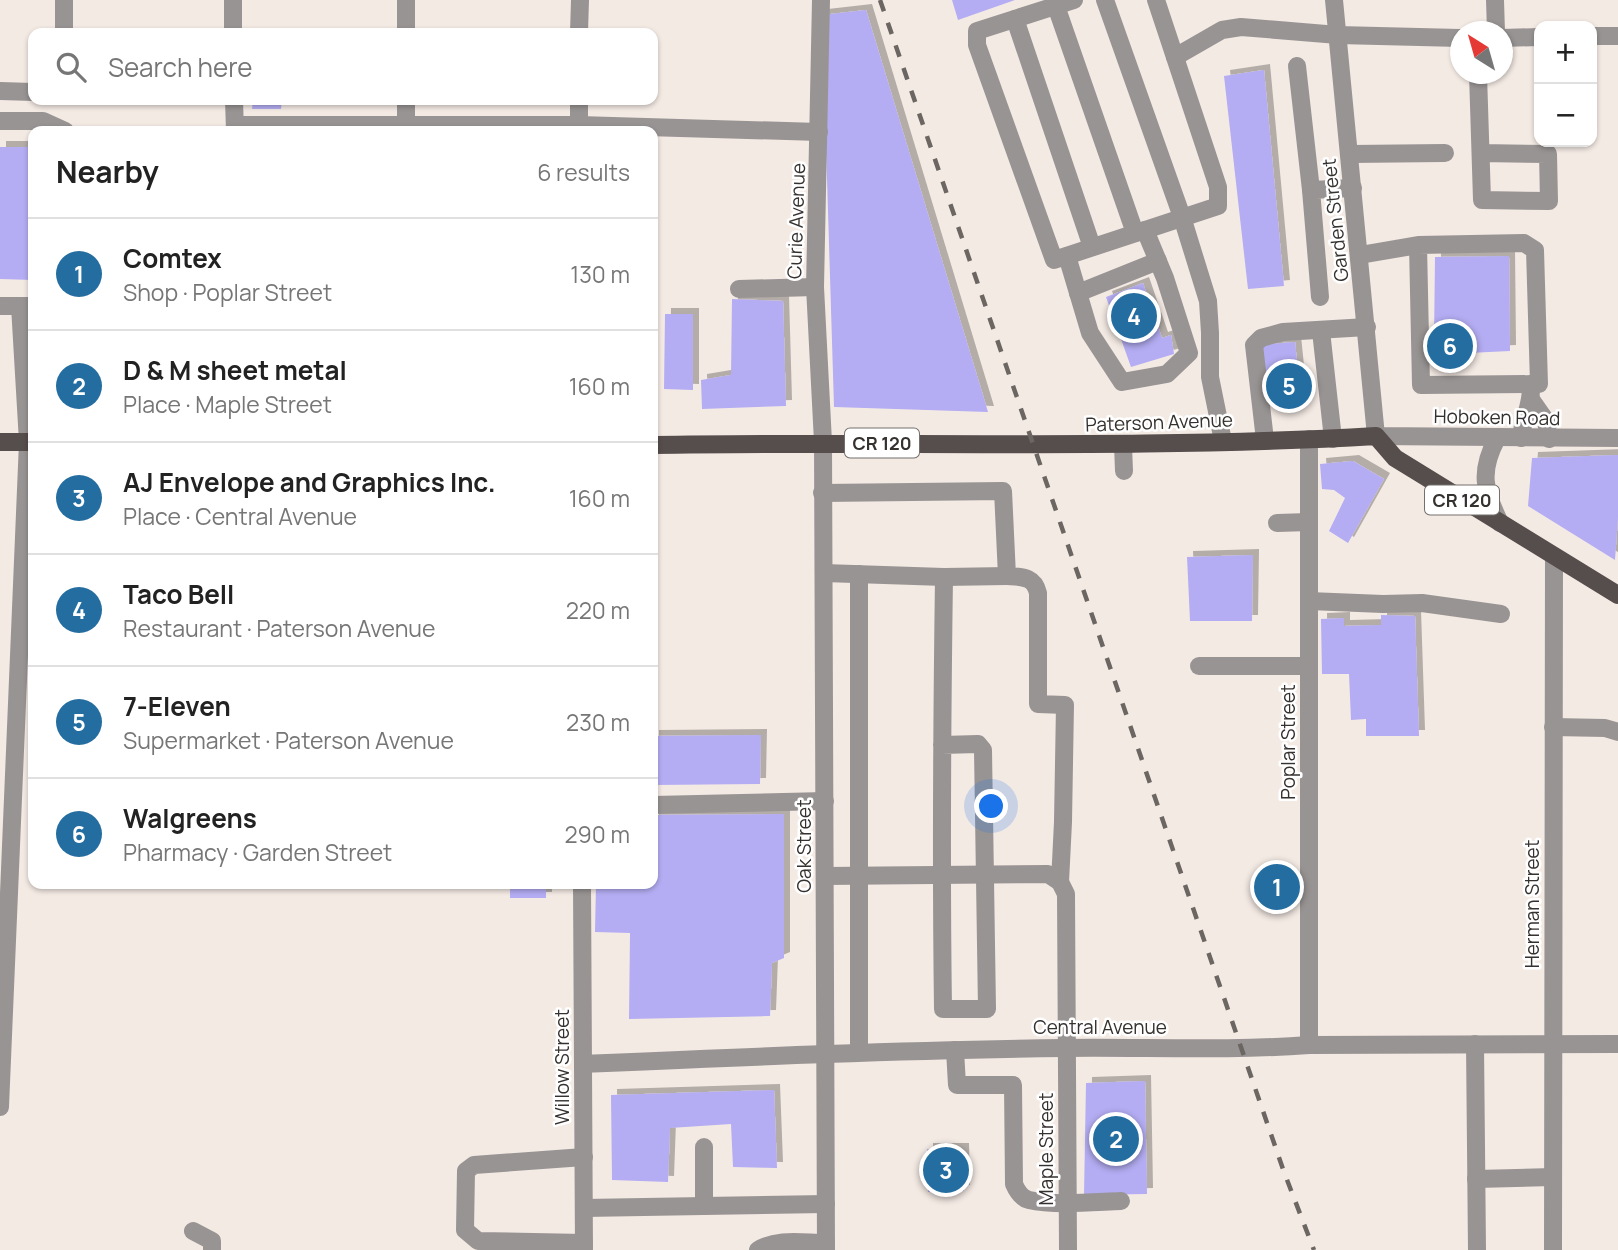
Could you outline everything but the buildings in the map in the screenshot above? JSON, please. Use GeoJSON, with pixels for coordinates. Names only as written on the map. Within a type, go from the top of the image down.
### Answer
{"type":"FeatureCollection","features":[{"type":"Feature","properties":{"kind":"main road","name":"Paterson Avenue"},"geometry":{"type":"LineString","coordinates":[[658,445],[823,442],[1124,445],[1376,436]]}},
{"type":"Feature","properties":{"kind":"main road","name":"CR 120"},"geometry":{"type":"LineString","coordinates":[[1376,436],[1395,458],[1618,595]]}},
{"type":"Feature","properties":{"kind":"main road"},"geometry":{"type":"LineString","coordinates":[[0,442],[28,442]]}},
{"type":"Feature","properties":{"kind":"street"},"geometry":{"type":"LineString","coordinates":[[64,0],[64,28]]}},
{"type":"Feature","properties":{"kind":"street"},"geometry":{"type":"LineString","coordinates":[[233,0],[233,28]]}},
{"type":"Feature","properties":{"kind":"street"},"geometry":{"type":"LineString","coordinates":[[406,0],[406,28]]}},
{"type":"Feature","properties":{"kind":"street"},"geometry":{"type":"LineString","coordinates":[[579,28],[580,0]]}},
{"type":"Feature","properties":{"kind":"street","name":"Curie Avenue"},"geometry":{"type":"LineString","coordinates":[[821,0],[815,287],[823,442]]}},
{"type":"Feature","properties":{"kind":"street"},"geometry":{"type":"LineString","coordinates":[[1074,0],[977,31],[977,45],[1054,260],[1218,206],[1218,187],[1156,0]]}},
{"type":"Feature","properties":{"kind":"street"},"geometry":{"type":"LineString","coordinates":[[1105,0],[1182,217],[1208,300],[1210,377],[1223,441]]}},
{"type":"Feature","properties":{"kind":"street","name":"Garden Street"},"geometry":{"type":"LineString","coordinates":[[1334,0],[1376,436]]}},
{"type":"Feature","properties":{"kind":"street"},"geometry":{"type":"LineString","coordinates":[[1495,0],[1496,21]]}},
{"type":"Feature","properties":{"kind":"street"},"geometry":{"type":"LineString","coordinates":[[1056,6],[1140,231],[1158,261],[1189,353],[1167,374],[1122,382],[1090,333],[1067,256]]}},
{"type":"Feature","properties":{"kind":"street"},"geometry":{"type":"LineString","coordinates":[[1015,19],[1091,247]]}},
{"type":"Feature","properties":{"kind":"street"},"geometry":{"type":"LineString","coordinates":[[1175,57],[1222,30],[1241,27],[1338,35],[1450,38]]}},
{"type":"Feature","properties":{"kind":"street"},"geometry":{"type":"LineString","coordinates":[[1597,36],[1618,36]]}},
{"type":"Feature","properties":{"kind":"street"},"geometry":{"type":"LineString","coordinates":[[1513,38],[1534,37]]}},
{"type":"Feature","properties":{"kind":"street"},"geometry":{"type":"LineString","coordinates":[[1297,66],[1320,297]]}},
{"type":"Feature","properties":{"kind":"street"},"geometry":{"type":"LineString","coordinates":[[1478,84],[1482,200],[1549,201],[1548,154],[1481,153]]}},
{"type":"Feature","properties":{"kind":"street"},"geometry":{"type":"LineString","coordinates":[[0,91],[28,92]]}},
{"type":"Feature","properties":{"kind":"street"},"geometry":{"type":"LineString","coordinates":[[234,105],[235,126]]}},
{"type":"Feature","properties":{"kind":"street"},"geometry":{"type":"LineString","coordinates":[[406,105],[406,126]]}},
{"type":"Feature","properties":{"kind":"street"},"geometry":{"type":"LineString","coordinates":[[579,105],[579,126]]}},
{"type":"Feature","properties":{"kind":"street"},"geometry":{"type":"LineString","coordinates":[[0,121],[43,121],[54,126]]}},
{"type":"Feature","properties":{"kind":"street"},"geometry":{"type":"LineString","coordinates":[[658,129],[819,132]]}},
{"type":"Feature","properties":{"kind":"street"},"geometry":{"type":"LineString","coordinates":[[1350,154],[1445,153]]}},
{"type":"Feature","properties":{"kind":"street"},"geometry":{"type":"LineString","coordinates":[[1311,190],[1353,188]]}},
{"type":"Feature","properties":{"kind":"street"},"geometry":{"type":"LineString","coordinates":[[1360,256],[1419,245],[1524,243],[1535,250],[1539,384],[1531,392],[1522,421],[1521,438]]}},
{"type":"Feature","properties":{"kind":"street"},"geometry":{"type":"LineString","coordinates":[[1419,245],[1421,385],[1531,392]]}},
{"type":"Feature","properties":{"kind":"street"},"geometry":{"type":"LineString","coordinates":[[1078,293],[1158,261]]}},
{"type":"Feature","properties":{"kind":"street"},"geometry":{"type":"LineString","coordinates":[[739,289],[815,287]]}},
{"type":"Feature","properties":{"kind":"street"},"geometry":{"type":"LineString","coordinates":[[0,306],[26,306],[28,374]]}},
{"type":"Feature","properties":{"kind":"street"},"geometry":{"type":"LineString","coordinates":[[1265,440],[1254,345],[1261,338],[1283,332],[1367,327]]}},
{"type":"Feature","properties":{"kind":"street"},"geometry":{"type":"LineString","coordinates":[[1321,331],[1333,439]]}},
{"type":"Feature","properties":{"kind":"street"},"geometry":{"type":"LineString","coordinates":[[1531,392],[1546,421],[1549,439]]}},
{"type":"Feature","properties":{"kind":"street","name":"Hoboken Road"},"geometry":{"type":"LineString","coordinates":[[1376,436],[1618,438]]}},
{"type":"Feature","properties":{"kind":"street"},"geometry":{"type":"LineString","coordinates":[[1497,438],[1487,463],[1484,483],[1500,523]]}},
{"type":"Feature","properties":{"kind":"street","name":"Poplar Street"},"geometry":{"type":"LineString","coordinates":[[1309,439],[1309,1045]]}},
{"type":"Feature","properties":{"kind":"street","name":"Oak Street"},"geometry":{"type":"LineString","coordinates":[[823,442],[825,1246]]}},
{"type":"Feature","properties":{"kind":"street"},"geometry":{"type":"LineString","coordinates":[[1124,445],[1124,471]]}},
{"type":"Feature","properties":{"kind":"street"},"geometry":{"type":"LineString","coordinates":[[0,1107],[28,486]]}},
{"type":"Feature","properties":{"kind":"street"},"geometry":{"type":"LineString","coordinates":[[822,493],[1003,492],[1007,576],[824,573]]}},
{"type":"Feature","properties":{"kind":"street"},"geometry":{"type":"LineString","coordinates":[[1277,523],[1309,522]]}},
{"type":"Feature","properties":{"kind":"street","name":"Herman Street"},"geometry":{"type":"LineString","coordinates":[[1553,1250],[1554,557]]}},
{"type":"Feature","properties":{"kind":"street"},"geometry":{"type":"LineString","coordinates":[[859,574],[859,1052]]}},
{"type":"Feature","properties":{"kind":"street","name":"Maple Street"},"geometry":{"type":"LineString","coordinates":[[1007,576],[1029,578],[1036,585],[1038,593],[1038,704],[1065,705],[1060,882],[1066,894],[1068,1250]]}},
{"type":"Feature","properties":{"kind":"street"},"geometry":{"type":"LineString","coordinates":[[942,745],[978,744],[983,750],[986,1009],[943,1009],[941,875],[942,745],[944,577]]}},
{"type":"Feature","properties":{"kind":"street"},"geometry":{"type":"LineString","coordinates":[[1309,601],[1422,603],[1500,614]]}},
{"type":"Feature","properties":{"kind":"street"},"geometry":{"type":"LineString","coordinates":[[1199,666],[1309,666]]}},
{"type":"Feature","properties":{"kind":"street"},"geometry":{"type":"LineString","coordinates":[[1553,727],[1605,728],[1618,732]]}},
{"type":"Feature","properties":{"kind":"street"},"geometry":{"type":"LineString","coordinates":[[658,806],[825,801]]}},
{"type":"Feature","properties":{"kind":"street"},"geometry":{"type":"LineString","coordinates":[[825,876],[1048,874],[1060,882]]}},
{"type":"Feature","properties":{"kind":"street","name":"Willow Street"},"geometry":{"type":"LineString","coordinates":[[582,889],[584,1246]]}},
{"type":"Feature","properties":{"kind":"street"},"geometry":{"type":"LineString","coordinates":[[1475,1044],[1477,1250]]}},
{"type":"Feature","properties":{"kind":"street","name":"Central Avenue"},"geometry":{"type":"LineString","coordinates":[[583,1065],[826,1053],[955,1050],[1618,1044]]}},
{"type":"Feature","properties":{"kind":"street"},"geometry":{"type":"LineString","coordinates":[[955,1050],[957,1085],[1013,1085],[1014,1184],[1018,1193],[1027,1200],[1121,1201]]}},
{"type":"Feature","properties":{"kind":"street"},"geometry":{"type":"LineString","coordinates":[[704,1147],[704,1206]]}},
{"type":"Feature","properties":{"kind":"street"},"geometry":{"type":"LineString","coordinates":[[584,1157],[474,1164],[466,1171],[465,1230],[478,1241],[584,1246]]}},
{"type":"Feature","properties":{"kind":"street"},"geometry":{"type":"LineString","coordinates":[[1476,1179],[1553,1177]]}},
{"type":"Feature","properties":{"kind":"street"},"geometry":{"type":"LineString","coordinates":[[584,1208],[825,1204]]}},
{"type":"Feature","properties":{"kind":"street"},"geometry":{"type":"LineString","coordinates":[[193,1231],[212,1241],[212,1250]]}},
{"type":"Feature","properties":{"kind":"street"},"geometry":{"type":"LineString","coordinates":[[758,1250],[768,1244],[778,1243],[825,1246]]}},
{"type":"Feature","properties":{"kind":"railway"},"geometry":{"type":"LineString","coordinates":[[880,0],[1284,1172],[1314,1250]]}},
{"type":"Feature","properties":{"kind":"place","name":"Taco Bell"},"geometry":{"type":"Point","coordinates":[1134,316]}},
{"type":"Feature","properties":{"kind":"place","name":"Walgreens"},"geometry":{"type":"Point","coordinates":[1450,346]}},
{"type":"Feature","properties":{"kind":"place","name":"7-Eleven"},"geometry":{"type":"Point","coordinates":[1289,386]}},
{"type":"Feature","properties":{"kind":"place","name":"Comtex"},"geometry":{"type":"Point","coordinates":[1277,887]}},
{"type":"Feature","properties":{"kind":"place","name":"D & M sheet metal"},"geometry":{"type":"Point","coordinates":[1116,1139]}},
{"type":"Feature","properties":{"kind":"place","name":"AJ Envelope and Graphics Inc."},"geometry":{"type":"Point","coordinates":[946,1170]}}]}
